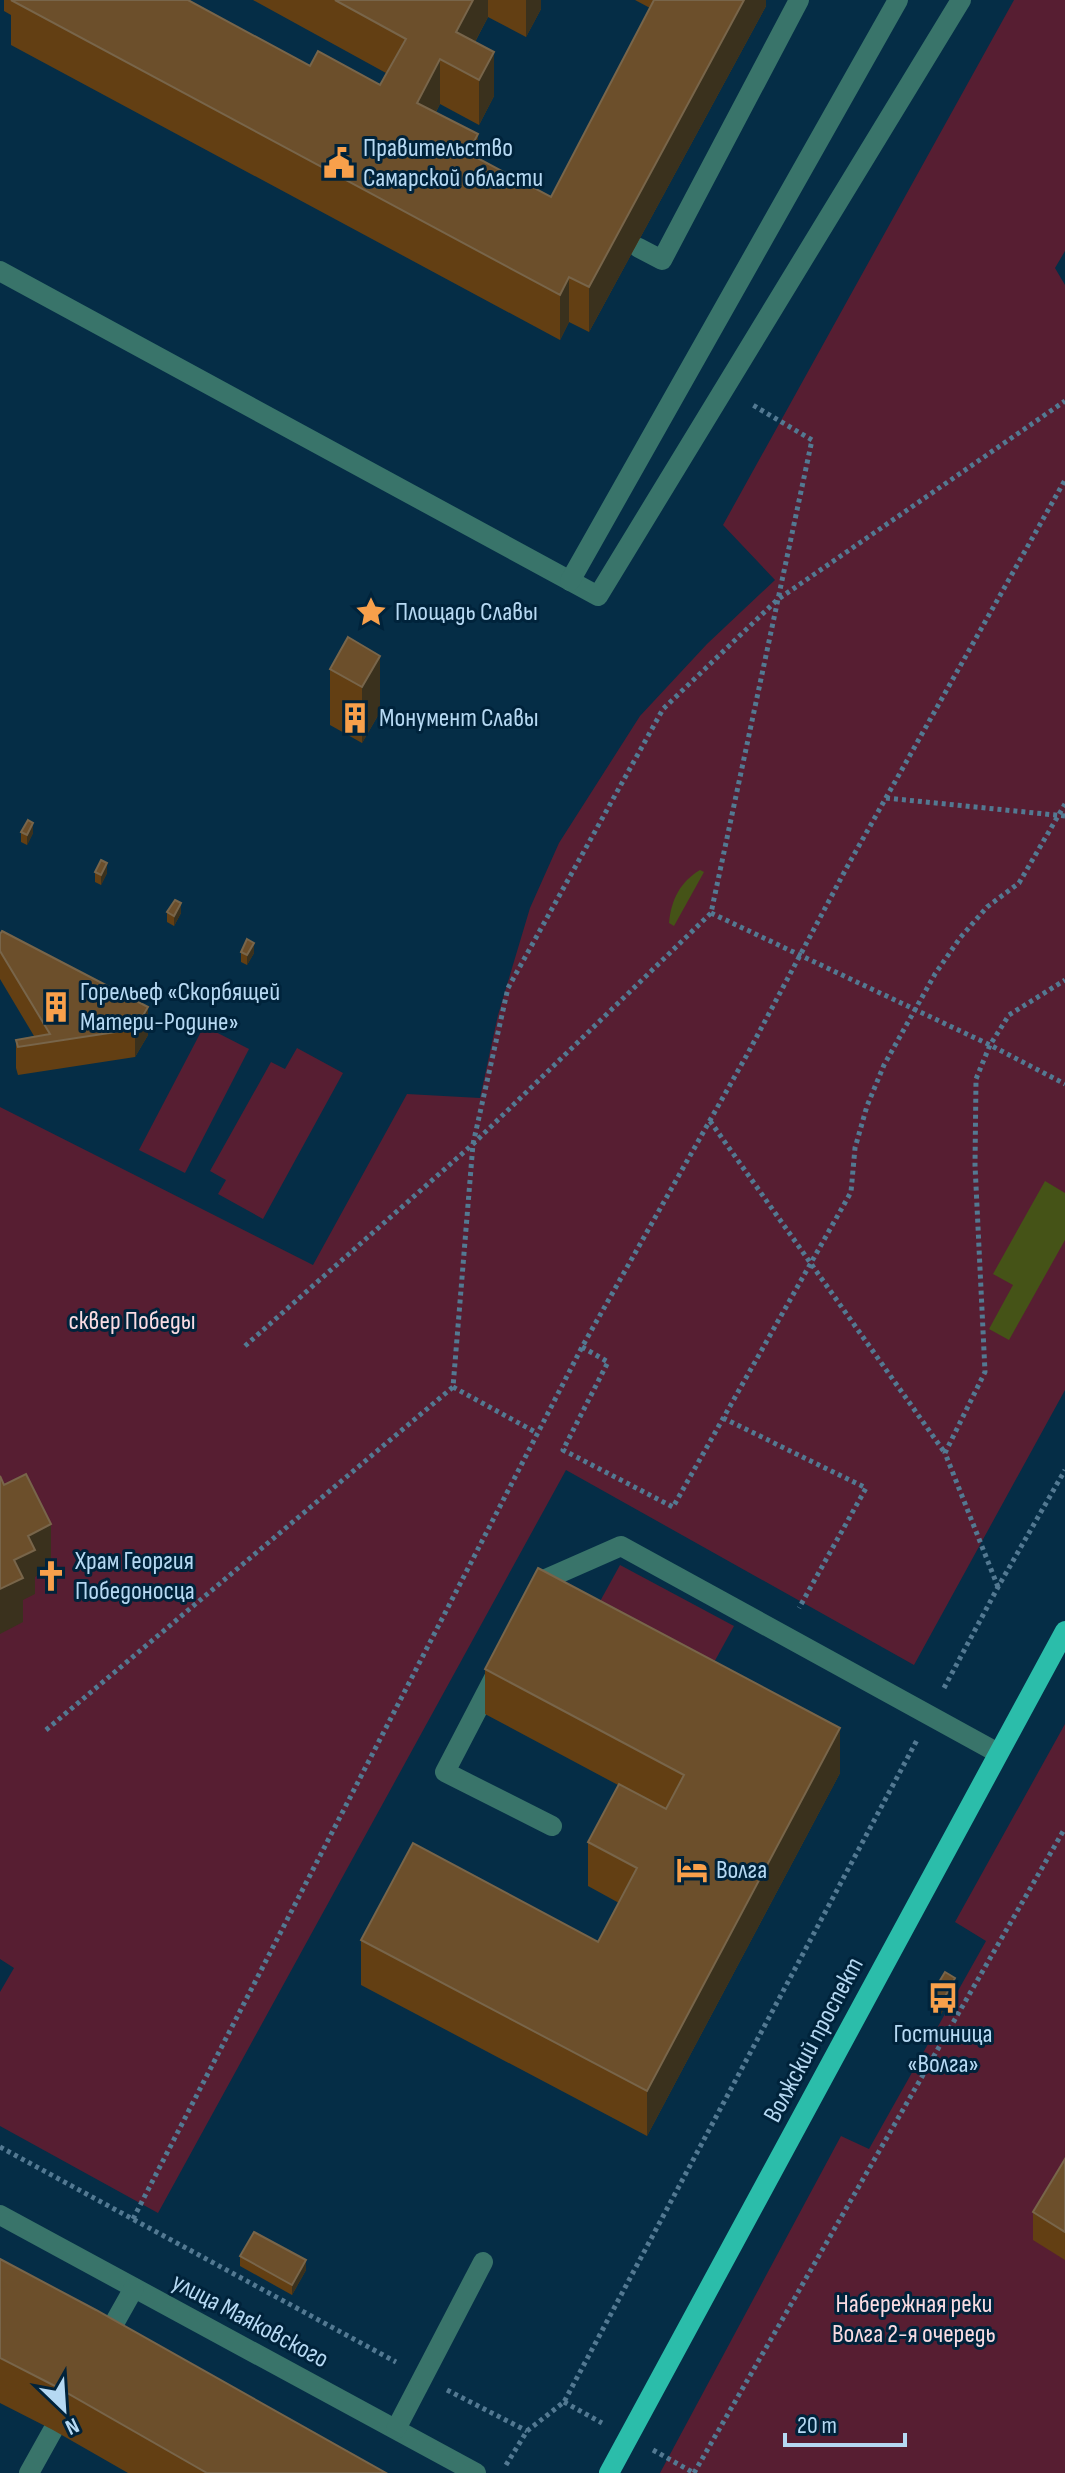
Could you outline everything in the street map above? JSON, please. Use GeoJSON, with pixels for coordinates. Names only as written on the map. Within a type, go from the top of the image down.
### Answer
{"type":"FeatureCollection","features":[{"type":"Feature","properties":{"kind":"main road","name":"Волжский проспект"},"geometry":{"type":"LineString","coordinates":[[609,2473],[1065,1631]]}},
{"type":"Feature","properties":{"kind":"street"},"geometry":{"type":"LineString","coordinates":[[639,248],[662,260],[799,0]]}},
{"type":"Feature","properties":{"kind":"street"},"geometry":{"type":"LineString","coordinates":[[570,581],[898,0]]}},
{"type":"Feature","properties":{"kind":"street"},"geometry":{"type":"LineString","coordinates":[[0,271],[598,596],[961,0]]}},
{"type":"Feature","properties":{"kind":"street"},"geometry":{"type":"LineString","coordinates":[[524,1620],[546,1579],[621,1546],[998,1753]]}},
{"type":"Feature","properties":{"kind":"street"},"geometry":{"type":"LineString","coordinates":[[503,1661],[445,1772],[552,1826]]}},
{"type":"Feature","properties":{"kind":"street","name":"улица Маяковского"},"geometry":{"type":"LineString","coordinates":[[0,2215],[476,2473]]}},
{"type":"Feature","properties":{"kind":"street"},"geometry":{"type":"LineString","coordinates":[[396,2429],[483,2262]]}},
{"type":"Feature","properties":{"kind":"street"},"geometry":{"type":"LineString","coordinates":[[96,2355],[134,2288]]}},
{"type":"Feature","properties":{"kind":"street"},"geometry":{"type":"LineString","coordinates":[[29,2473],[53,2430]]}},
{"type":"Feature","properties":{"kind":"path"},"geometry":{"type":"LineString","coordinates":[[46,1730],[453,1387],[473,1144],[508,988],[663,709],[777,600],[1065,401]]}},
{"type":"Feature","properties":{"kind":"path"},"geometry":{"type":"LineString","coordinates":[[245,1346],[473,1144],[711,913],[812,440],[774,417]]}},
{"type":"Feature","properties":{"kind":"path"},"geometry":{"type":"LineString","coordinates":[[133,2219],[582,1347],[1065,480]]}},
{"type":"Feature","properties":{"kind":"path"},"geometry":{"type":"LineString","coordinates":[[886,798],[1062,815]]}},
{"type":"Feature","properties":{"kind":"path"},"geometry":{"type":"LineString","coordinates":[[582,1347],[608,1362],[563,1450],[673,1507],[851,1192],[855,1148],[867,1106],[884,1065],[935,974],[987,907],[1019,883],[1062,815],[1065,804]]}},
{"type":"Feature","properties":{"kind":"path"},"geometry":{"type":"LineString","coordinates":[[711,913],[990,1045],[1065,1084]]}},
{"type":"Feature","properties":{"kind":"path"},"geometry":{"type":"LineString","coordinates":[[945,1453],[985,1372],[975,1165],[976,1079],[990,1045],[1009,1015],[1065,980]]}},
{"type":"Feature","properties":{"kind":"path"},"geometry":{"type":"LineString","coordinates":[[710,1121],[945,1453],[998,1587]]}},
{"type":"Feature","properties":{"kind":"path"},"geometry":{"type":"LineString","coordinates":[[453,1387],[537,1433]]}},
{"type":"Feature","properties":{"kind":"path"},"geometry":{"type":"LineString","coordinates":[[723,1418],[866,1488],[785,1634]]}},
{"type":"Feature","properties":{"kind":"path"},"geometry":{"type":"LineString","coordinates":[[501,2473],[527,2431],[564,2402],[998,1587],[1065,1470]]}},
{"type":"Feature","properties":{"kind":"path"},"geometry":{"type":"LineString","coordinates":[[694,2473],[1065,1828]]}},
{"type":"Feature","properties":{"kind":"path"},"geometry":{"type":"LineString","coordinates":[[0,2147],[527,2431]]}},
{"type":"Feature","properties":{"kind":"green space","name":"сквер Победы"},"geometry":{"type":"Polygon","coordinates":[[[1014,0],[1065,0],[1065,251],[1055,268],[1065,285],[1065,1390],[914,1665],[566,1470],[158,2213],[0,2126],[0,1992],[14,1968],[0,1959],[0,1107],[313,1265],[407,1094],[480,1098],[498,1015],[530,908],[559,843],[640,716],[707,644],[775,580],[723,525],[1014,0]]]}},
{"type":"Feature","properties":{"kind":"green space"},"geometry":{"type":"Polygon","coordinates":[[[204,1026],[249,1049],[185,1173],[139,1150],[204,1026]]]}},
{"type":"Feature","properties":{"kind":"green space"},"geometry":{"type":"Polygon","coordinates":[[[297,1048],[343,1073],[263,1219],[218,1194],[226,1180],[210,1171],[271,1062],[285,1069],[297,1048]]]}},
{"type":"Feature","properties":{"kind":"green space"},"geometry":{"type":"Polygon","coordinates":[[[620,1565],[734,1626],[712,1666],[598,1605],[620,1565]]]}},
{"type":"Feature","properties":{"kind":"green space","name":"Набережная реки Волга 2-я очередь"},"geometry":{"type":"Polygon","coordinates":[[[1065,1724],[1065,2473],[660,2473],[841,2136],[869,2149],[986,1941],[955,1922],[1065,1724]]]}},
{"type":"Feature","properties":{"kind":"shaded area"},"geometry":{"type":"Polygon","coordinates":[[[700,870],[704,872],[674,926],[669,923],[674,899],[687,880],[700,870]]]}},
{"type":"Feature","properties":{"kind":"shaded area"},"geometry":{"type":"Polygon","coordinates":[[[1045,1181],[1065,1193],[1065,1240],[1009,1340],[989,1329],[1013,1285],[993,1274],[1045,1181]]]}},
{"type":"Feature","properties":{"kind":"building"},"geometry":{"type":"Polygon","coordinates":[[[11,0],[188,0],[310,66],[318,51],[380,85],[406,39],[335,0],[473,0],[456,32],[494,52],[479,80],[440,59],[417,103],[478,134],[468,153],[551,197],[654,0],[744,0],[589,287],[569,277],[560,295],[11,0]]]}},
{"type":"Feature","properties":{"kind":"building"},"geometry":{"type":"Polygon","coordinates":[[[348,637],[380,656],[362,687],[330,669],[348,637]]]}},
{"type":"Feature","properties":{"kind":"building"},"geometry":{"type":"Polygon","coordinates":[[[28,820],[33,823],[27,835],[21,832],[28,820]]]}},
{"type":"Feature","properties":{"kind":"building"},"geometry":{"type":"Polygon","coordinates":[[[101,860],[107,863],[101,875],[95,872],[101,860]]]}},
{"type":"Feature","properties":{"kind":"building"},"geometry":{"type":"Polygon","coordinates":[[[175,900],[181,903],[174,916],[167,912],[175,900]]]}},
{"type":"Feature","properties":{"kind":"building"},"geometry":{"type":"Polygon","coordinates":[[[2,931],[148,1007],[135,1029],[18,1047],[16,1040],[50,1034],[0,951],[2,931]]]}},
{"type":"Feature","properties":{"kind":"building"},"geometry":{"type":"Polygon","coordinates":[[[247,939],[254,943],[247,955],[241,952],[247,939]]]}},
{"type":"Feature","properties":{"kind":"building"},"geometry":{"type":"Polygon","coordinates":[[[26,1474],[51,1524],[28,1536],[35,1550],[14,1560],[23,1578],[0,1589],[0,1476],[4,1485],[26,1474]]]}},
{"type":"Feature","properties":{"kind":"building","name":"Волга"},"geometry":{"type":"Polygon","coordinates":[[[538,1568],[840,1728],[647,2091],[361,1940],[413,1843],[598,1942],[637,1868],[588,1842],[619,1784],[666,1809],[684,1775],[485,1669],[538,1568]]]}},
{"type":"Feature","properties":{"kind":"building"},"geometry":{"type":"Polygon","coordinates":[[[945,1972],[955,1978],[941,2004],[930,1997],[945,1972]]]}},
{"type":"Feature","properties":{"kind":"building"},"geometry":{"type":"Polygon","coordinates":[[[1065,2159],[1065,2232],[1033,2212],[1065,2159]]]}},
{"type":"Feature","properties":{"kind":"building"},"geometry":{"type":"Polygon","coordinates":[[[254,2232],[306,2260],[292,2285],[240,2256],[254,2232]]]}},
{"type":"Feature","properties":{"kind":"building"},"geometry":{"type":"Polygon","coordinates":[[[0,2259],[386,2473],[207,2473],[0,2358],[0,2259]]]}},
{"type":"Feature","properties":{"kind":"place","name":"Правительство Самарской области"},"geometry":{"type":"Point","coordinates":[339,163]}},
{"type":"Feature","properties":{"kind":"place","name":"Площадь Славы"},"geometry":{"type":"Point","coordinates":[371,612]}},
{"type":"Feature","properties":{"kind":"place","name":"Монумент Славы"},"geometry":{"type":"Point","coordinates":[355,718]}},
{"type":"Feature","properties":{"kind":"place","name":"Горельеф «Скорбящей Матери-Родине»"},"geometry":{"type":"Point","coordinates":[56,1007]}},
{"type":"Feature","properties":{"kind":"place","name":"Храм Георгия Победоносца"},"geometry":{"type":"Point","coordinates":[51,1576]}},
{"type":"Feature","properties":{"kind":"place","name":"Волга"},"geometry":{"type":"Point","coordinates":[692,1870]}},
{"type":"Feature","properties":{"kind":"place","name":"Гостиница «Волга»"},"geometry":{"type":"Point","coordinates":[943,1998]}}]}
